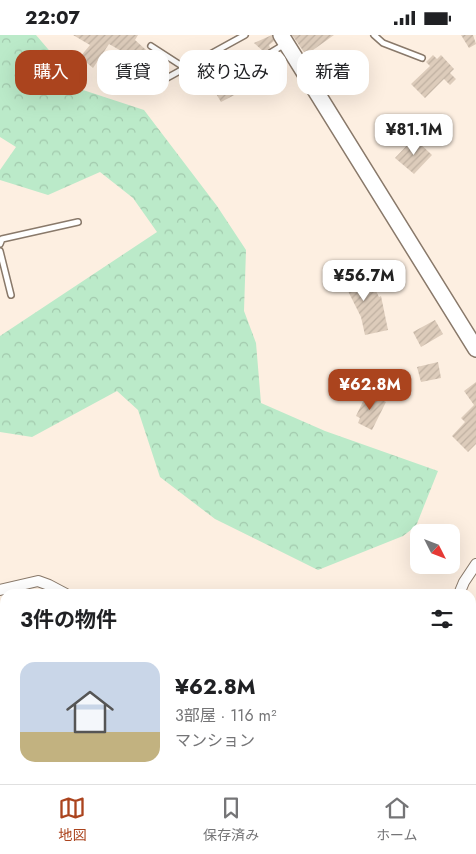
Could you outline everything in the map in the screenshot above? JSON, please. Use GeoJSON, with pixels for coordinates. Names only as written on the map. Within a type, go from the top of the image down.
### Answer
{"type":"FeatureCollection","features":[{"type":"Feature","properties":{"kind":"main road"},"geometry":{"type":"LineString","coordinates":[[283,39],[475,347]]}},
{"type":"Feature","properties":{"kind":"street"},"geometry":{"type":"LineString","coordinates":[[461,589],[476,564]]}},
{"type":"Feature","properties":{"kind":"street"},"geometry":{"type":"LineString","coordinates":[[4,589],[38,581],[57,589]]}},
{"type":"Feature","properties":{"kind":"lane"},"geometry":{"type":"LineString","coordinates":[[218,50],[245,35]]}},
{"type":"Feature","properties":{"kind":"lane"},"geometry":{"type":"LineString","coordinates":[[374,35],[384,43],[422,58]]}},
{"type":"Feature","properties":{"kind":"lane"},"geometry":{"type":"LineString","coordinates":[[268,50],[283,39]]}},
{"type":"Feature","properties":{"kind":"lane"},"geometry":{"type":"LineString","coordinates":[[150,46],[179,64]]}},
{"type":"Feature","properties":{"kind":"lane"},"geometry":{"type":"LineString","coordinates":[[1,240],[78,222]]}},
{"type":"Feature","properties":{"kind":"lane"},"geometry":{"type":"LineString","coordinates":[[0,251],[11,295]]}},
{"type":"Feature","properties":{"kind":"green space"},"geometry":{"type":"Polygon","coordinates":[[[0,35],[36,35],[49,50],[15,50],[15,95],[87,95],[87,91],[144,110],[217,206],[246,250],[244,311],[256,343],[261,403],[325,431],[438,471],[417,524],[410,524],[410,531],[403,536],[318,570],[215,519],[160,477],[138,410],[117,391],[32,437],[0,432],[0,336],[157,232],[133,198],[100,172],[48,195],[0,180],[0,170],[16,147],[0,137],[0,35]]]}},
{"type":"Feature","properties":{"kind":"building"},"geometry":{"type":"Polygon","coordinates":[[[73,35],[138,35],[135,40],[146,50],[120,50],[109,44],[105,50],[97,50],[97,62],[93,68],[87,63],[86,50],[90,45],[73,35]]]}},
{"type":"Feature","properties":{"kind":"building"},"geometry":{"type":"Polygon","coordinates":[[[272,35],[274,41],[267,50],[262,50],[254,43],[272,35]]]}},
{"type":"Feature","properties":{"kind":"building"},"geometry":{"type":"Polygon","coordinates":[[[292,35],[334,35],[313,50],[302,50],[292,35]]]}},
{"type":"Feature","properties":{"kind":"building"},"geometry":{"type":"Polygon","coordinates":[[[461,35],[473,35],[476,44],[469,48],[461,35]]]}},
{"type":"Feature","properties":{"kind":"building"},"geometry":{"type":"Polygon","coordinates":[[[433,55],[437,59],[441,55],[454,69],[450,73],[456,79],[450,85],[444,79],[425,98],[411,84],[430,66],[426,62],[433,55]]]}},
{"type":"Feature","properties":{"kind":"building"},"geometry":{"type":"Polygon","coordinates":[[[217,95],[234,95],[221,102],[217,95]]]}},
{"type":"Feature","properties":{"kind":"building"},"geometry":{"type":"Polygon","coordinates":[[[415,119],[419,131],[410,138],[403,128],[415,119]]]}},
{"type":"Feature","properties":{"kind":"building"},"geometry":{"type":"Polygon","coordinates":[[[414,138],[432,155],[414,174],[395,158],[414,138]]]}},
{"type":"Feature","properties":{"kind":"building"},"geometry":{"type":"Polygon","coordinates":[[[349,264],[360,292],[373,285],[379,297],[381,296],[388,330],[365,335],[361,317],[345,285],[341,287],[335,270],[349,264]]]}},
{"type":"Feature","properties":{"kind":"building"},"geometry":{"type":"Polygon","coordinates":[[[435,320],[443,334],[421,347],[413,332],[435,320]]]}},
{"type":"Feature","properties":{"kind":"building"},"geometry":{"type":"Polygon","coordinates":[[[438,362],[441,378],[421,382],[417,367],[438,362]]]}},
{"type":"Feature","properties":{"kind":"building"},"geometry":{"type":"Polygon","coordinates":[[[476,382],[476,444],[468,452],[452,436],[465,422],[461,418],[474,405],[464,391],[476,382]]]}},
{"type":"Feature","properties":{"kind":"building"},"geometry":{"type":"Polygon","coordinates":[[[367,393],[386,402],[372,430],[358,423],[360,418],[356,416],[367,393]]]}}]}
